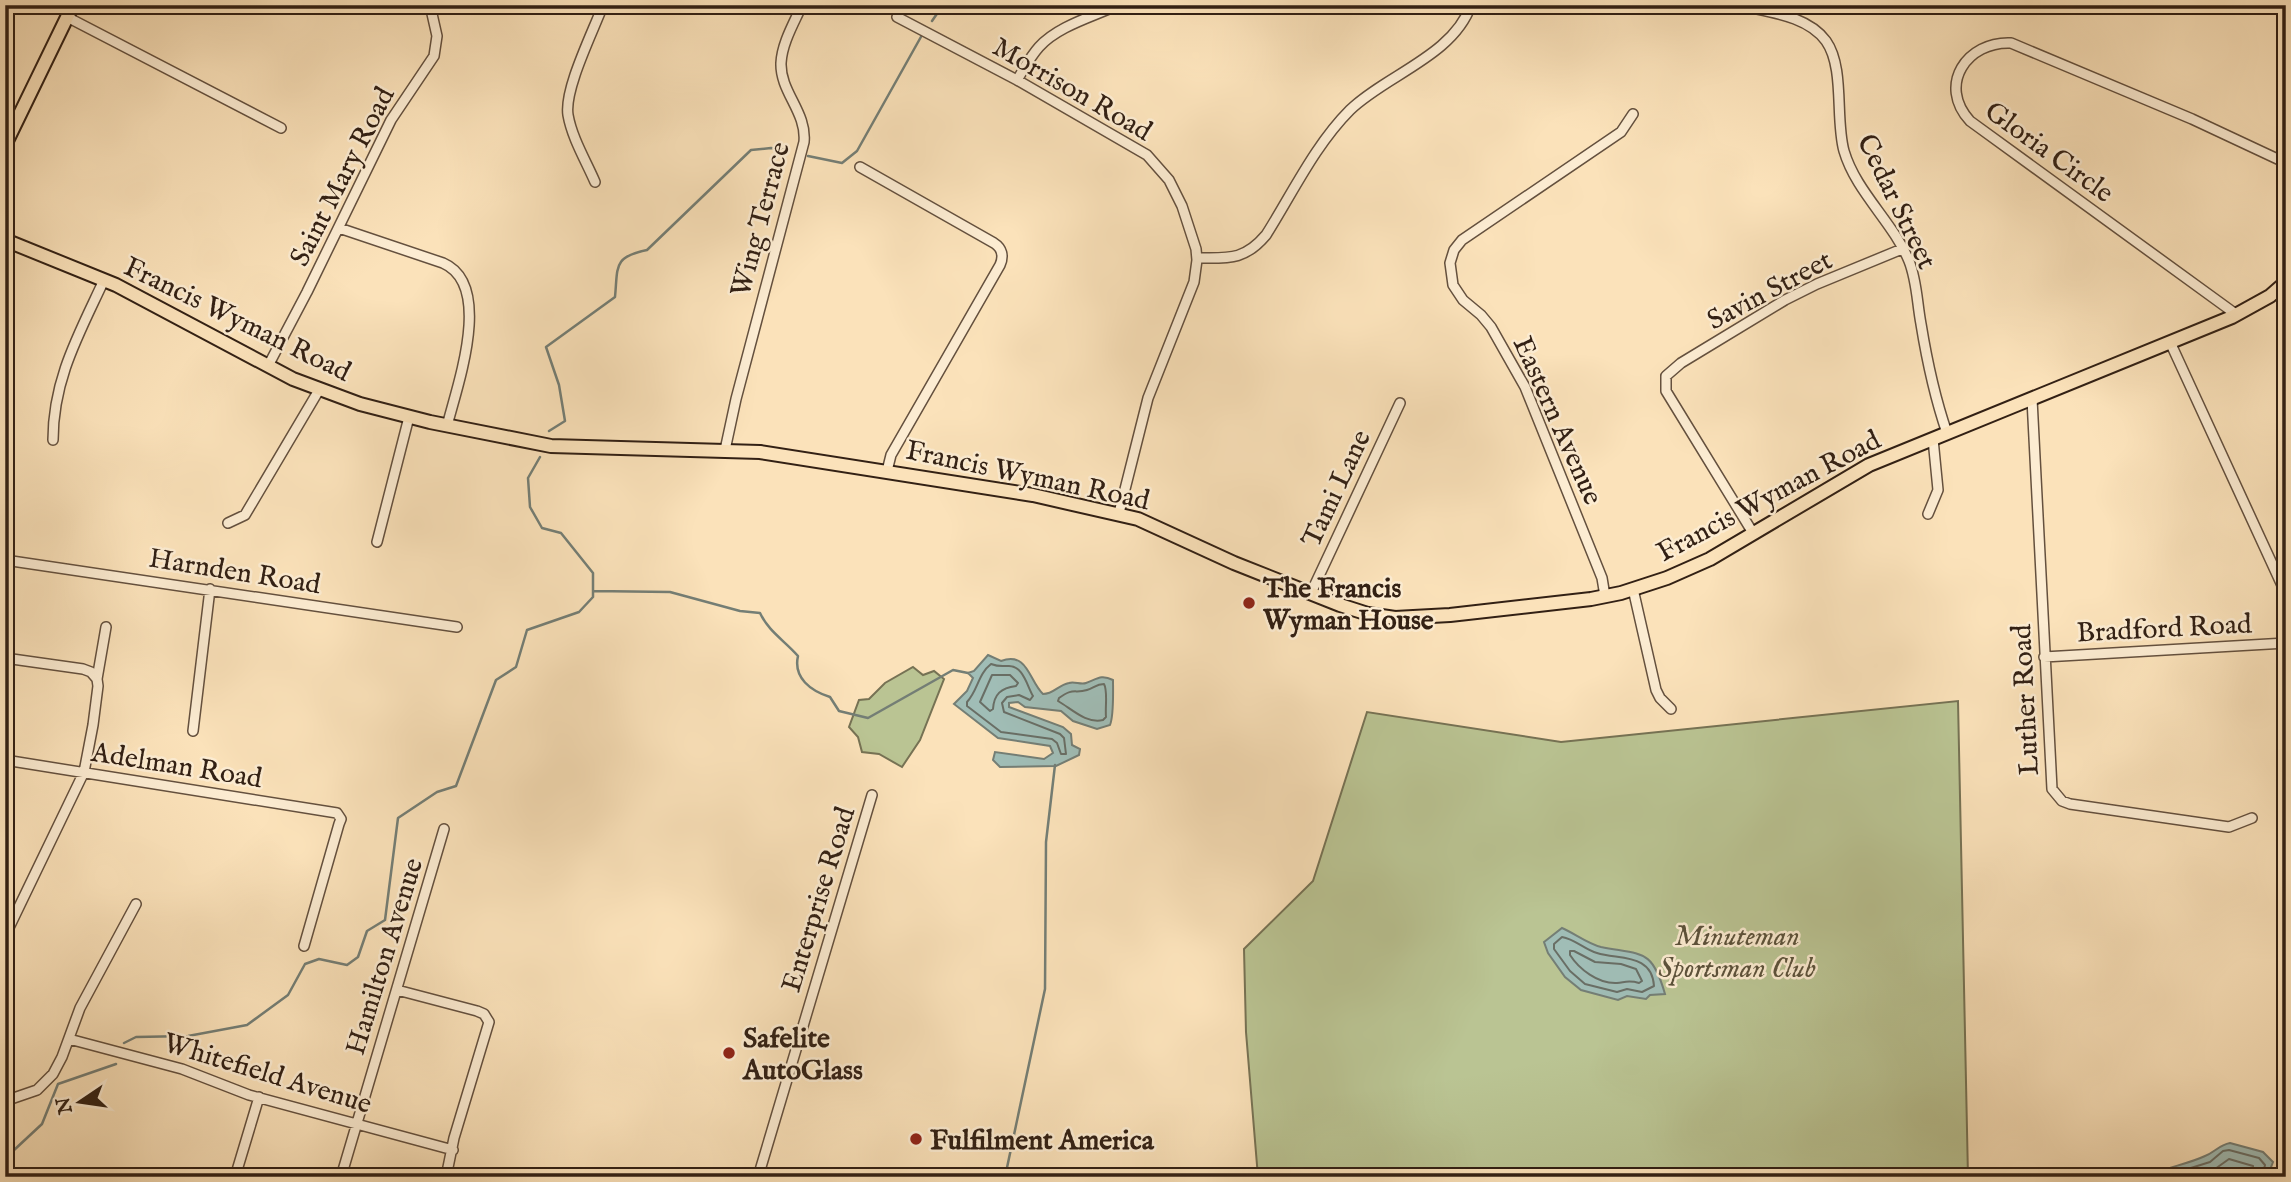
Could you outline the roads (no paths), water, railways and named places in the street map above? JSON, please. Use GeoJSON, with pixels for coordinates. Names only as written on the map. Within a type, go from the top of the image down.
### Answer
{"type":"FeatureCollection","features":[{"type":"Feature","properties":{"kind":"main road"},"geometry":{"type":"LineString","coordinates":[[5,145],[70,11]]}},
{"type":"Feature","properties":{"kind":"main road","name":"Francis Wyman Road"},"geometry":{"type":"LineString","coordinates":[[5,240],[104,280],[318,390],[410,417],[560,447],[760,452],[1033,495],[1119,513],[1148,522],[1234,563],[1352,609],[1395,618],[1450,615],[1605,596],[1633,589],[1701,564],[1869,465],[2237,314],[2270,296],[2286,282]]}},
{"type":"Feature","properties":{"kind":"street","name":"Saint Mary Road"},"geometry":{"type":"LineString","coordinates":[[268,366],[396,110],[436,52],[437,36],[430,5]]}},
{"type":"Feature","properties":{"kind":"street"},"geometry":{"type":"LineString","coordinates":[[595,182],[572,128],[568,102],[603,5]]}},
{"type":"Feature","properties":{"kind":"street","name":"Wing Terrace"},"geometry":{"type":"LineString","coordinates":[[725,450],[804,142],[803,121],[784,83],[781,65],[784,47],[802,5]]}},
{"type":"Feature","properties":{"kind":"street"},"geometry":{"type":"LineString","coordinates":[[1017,80],[1030,58],[1045,41],[1066,28],[1118,5]]}},
{"type":"Feature","properties":{"kind":"street"},"geometry":{"type":"LineString","coordinates":[[1197,258],[1237,257],[1257,246],[1266,236],[1313,159],[1343,119],[1360,103],[1425,58],[1448,38],[1464,20],[1471,5]]}},
{"type":"Feature","properties":{"kind":"street","name":"Cedar Street"},"geometry":{"type":"LineString","coordinates":[[1739,5],[1799,21],[1818,32],[1826,42],[1835,70],[1840,133],[1848,162],[1902,249],[1913,276],[1927,360],[1947,433]]}},
{"type":"Feature","properties":{"kind":"street"},"geometry":{"type":"LineString","coordinates":[[70,11],[281,128]]}},
{"type":"Feature","properties":{"kind":"street","name":"Morrison Road"},"geometry":{"type":"LineString","coordinates":[[897,17],[1017,80],[1124,141],[1157,164],[1169,180],[1182,206],[1197,258],[1195,282],[1140,424],[1119,513]]}},
{"type":"Feature","properties":{"kind":"street","name":"Gloria Circle"},"geometry":{"type":"LineString","coordinates":[[2237,314],[1970,121],[1960,108],[1957,98],[1960,71],[1978,50],[1994,43],[2011,43],[2192,119],[2286,163]]}},
{"type":"Feature","properties":{"kind":"street","name":"Eastern Avenue"},"geometry":{"type":"LineString","coordinates":[[1605,596],[1602,578],[1525,387],[1486,321],[1456,291],[1450,270],[1454,250],[1462,240],[1622,131],[1633,114]]}},
{"type":"Feature","properties":{"kind":"street"},"geometry":{"type":"LineString","coordinates":[[860,167],[994,243],[1001,249],[1002,256],[1000,265],[891,455],[887,471]]}},
{"type":"Feature","properties":{"kind":"street"},"geometry":{"type":"LineString","coordinates":[[339,228],[443,263],[452,267],[460,276],[468,303],[469,328],[447,425]]}},
{"type":"Feature","properties":{"kind":"street","name":"Savin Street"},"geometry":{"type":"LineString","coordinates":[[1753,533],[1666,391],[1667,374],[1785,300],[1816,284],[1902,249]]}},
{"type":"Feature","properties":{"kind":"street"},"geometry":{"type":"LineString","coordinates":[[53,440],[61,377],[104,280]]}},
{"type":"Feature","properties":{"kind":"street"},"geometry":{"type":"LineString","coordinates":[[2170,342],[2286,594]]}},
{"type":"Feature","properties":{"kind":"street"},"geometry":{"type":"LineString","coordinates":[[228,523],[246,513],[318,390]]}},
{"type":"Feature","properties":{"kind":"street","name":"Luther Road"},"geometry":{"type":"LineString","coordinates":[[2032,398],[2051,785],[2056,796],[2062,801],[2229,827],[2252,818]]}},
{"type":"Feature","properties":{"kind":"street","name":"Tami Lane"},"geometry":{"type":"LineString","coordinates":[[1311,593],[1400,404]]}},
{"type":"Feature","properties":{"kind":"street"},"geometry":{"type":"LineString","coordinates":[[377,542],[410,417]]}},
{"type":"Feature","properties":{"kind":"street"},"geometry":{"type":"LineString","coordinates":[[1928,514],[1938,491],[1933,439]]}},
{"type":"Feature","properties":{"kind":"street","name":"Harnden Road"},"geometry":{"type":"LineString","coordinates":[[5,560],[457,627]]}},
{"type":"Feature","properties":{"kind":"street"},"geometry":{"type":"LineString","coordinates":[[192,731],[209,589]]}},
{"type":"Feature","properties":{"kind":"street"},"geometry":{"type":"LineString","coordinates":[[1633,589],[1656,690],[1671,709]]}},
{"type":"Feature","properties":{"kind":"street"},"geometry":{"type":"LineString","coordinates":[[5,936],[84,772],[106,627]]}},
{"type":"Feature","properties":{"kind":"street","name":"Bradford Road"},"geometry":{"type":"LineString","coordinates":[[2044,657],[2286,643]]}},
{"type":"Feature","properties":{"kind":"street"},"geometry":{"type":"LineString","coordinates":[[5,658],[83,669],[91,672],[97,679]]}},
{"type":"Feature","properties":{"kind":"street","name":"Adelman Road"},"geometry":{"type":"LineString","coordinates":[[5,760],[218,796],[334,811],[340,816],[304,946]]}},
{"type":"Feature","properties":{"kind":"street","name":"Enterprise Road"},"geometry":{"type":"LineString","coordinates":[[758,1177],[872,794]]}},
{"type":"Feature","properties":{"kind":"street","name":"Hamilton Avenue"},"geometry":{"type":"LineString","coordinates":[[341,1177],[444,829]]}},
{"type":"Feature","properties":{"kind":"street"},"geometry":{"type":"LineString","coordinates":[[5,1101],[27,1095],[47,1082],[62,1058],[80,1008],[136,904]]}},
{"type":"Feature","properties":{"kind":"street"},"geometry":{"type":"LineString","coordinates":[[397,990],[477,1011],[484,1014],[489,1022],[446,1177]]}},
{"type":"Feature","properties":{"kind":"street","name":"Whitefield Avenue"},"geometry":{"type":"LineString","coordinates":[[69,1040],[182,1069],[259,1097],[453,1150]]}},
{"type":"Feature","properties":{"kind":"street"},"geometry":{"type":"LineString","coordinates":[[235,1177],[259,1097]]}},
{"type":"Feature","properties":{"kind":"water"},"geometry":{"type":"Polygon","coordinates":[[[988,655],[1001,661],[1017,660],[1027,669],[1043,694],[1071,683],[1084,683],[1102,677],[1113,680],[1110,725],[1097,729],[1073,721],[1061,711],[1025,707],[1018,702],[1009,703],[1009,707],[1063,727],[1071,734],[1072,745],[1080,749],[1079,755],[1056,766],[1000,767],[993,760],[995,752],[1044,759],[1053,753],[1050,746],[998,738],[954,704],[967,691],[973,678],[968,673],[974,671],[988,655]]]}},
{"type":"Feature","properties":{"kind":"water"},"geometry":{"type":"Polygon","coordinates":[[[1562,928],[1596,946],[1644,956],[1655,968],[1665,994],[1650,995],[1646,999],[1627,996],[1618,1000],[1581,990],[1565,977],[1548,953],[1544,942],[1562,928]]]}},
{"type":"Feature","properties":{"kind":"water"},"geometry":{"type":"Polygon","coordinates":[[[2230,1143],[2263,1152],[2273,1162],[2268,1175],[2146,1177],[2198,1159],[2230,1143]]]}},
{"type":"Feature","properties":{"kind":"waterway"},"geometry":{"type":"LineString","coordinates":[[932,21],[943,5]]}},
{"type":"Feature","properties":{"kind":"waterway"},"geometry":{"type":"LineString","coordinates":[[808,156],[842,163],[857,151],[922,35]]}},
{"type":"Feature","properties":{"kind":"waterway"},"geometry":{"type":"LineString","coordinates":[[549,431],[565,421],[559,385],[546,347],[615,297],[619,264],[628,256],[647,250],[751,150],[786,150]]}},
{"type":"Feature","properties":{"kind":"waterway"},"geometry":{"type":"LineString","coordinates":[[124,1043],[136,1037],[188,1036],[247,1025],[288,995],[305,964],[319,959],[347,965],[358,957],[367,931],[385,920],[398,818],[437,792],[456,786],[496,680],[516,667],[527,630],[579,612],[593,597],[593,573],[561,533],[542,528],[530,507],[528,478],[540,457]]}},
{"type":"Feature","properties":{"kind":"waterway"},"geometry":{"type":"LineString","coordinates":[[593,591],[670,592],[740,611],[760,613],[772,631],[798,656],[798,671],[810,687],[830,697],[839,711],[868,718],[953,670],[968,673]]}},
{"type":"Feature","properties":{"kind":"waterway"},"geometry":{"type":"LineString","coordinates":[[1005,1177],[1045,989],[1046,842],[1055,765]]}},
{"type":"Feature","properties":{"kind":"waterway"},"geometry":{"type":"LineString","coordinates":[[6,1177],[13,1151],[42,1124],[58,1084],[116,1064]]}},
{"type":"Feature","properties":{"kind":"place","name":"The Francis Wyman House"},"geometry":{"type":"Point","coordinates":[1249,603]}},
{"type":"Feature","properties":{"kind":"place","name":"Safelite AutoGlass"},"geometry":{"type":"Point","coordinates":[729,1053]}},
{"type":"Feature","properties":{"kind":"place","name":"Fulfilment America"},"geometry":{"type":"Point","coordinates":[916,1139]}},
{"type":"Feature","properties":{"kind":"park label","name":"Minuteman Sportsman Club"},"geometry":{"type":"Point","coordinates":[1737,951]}}]}
